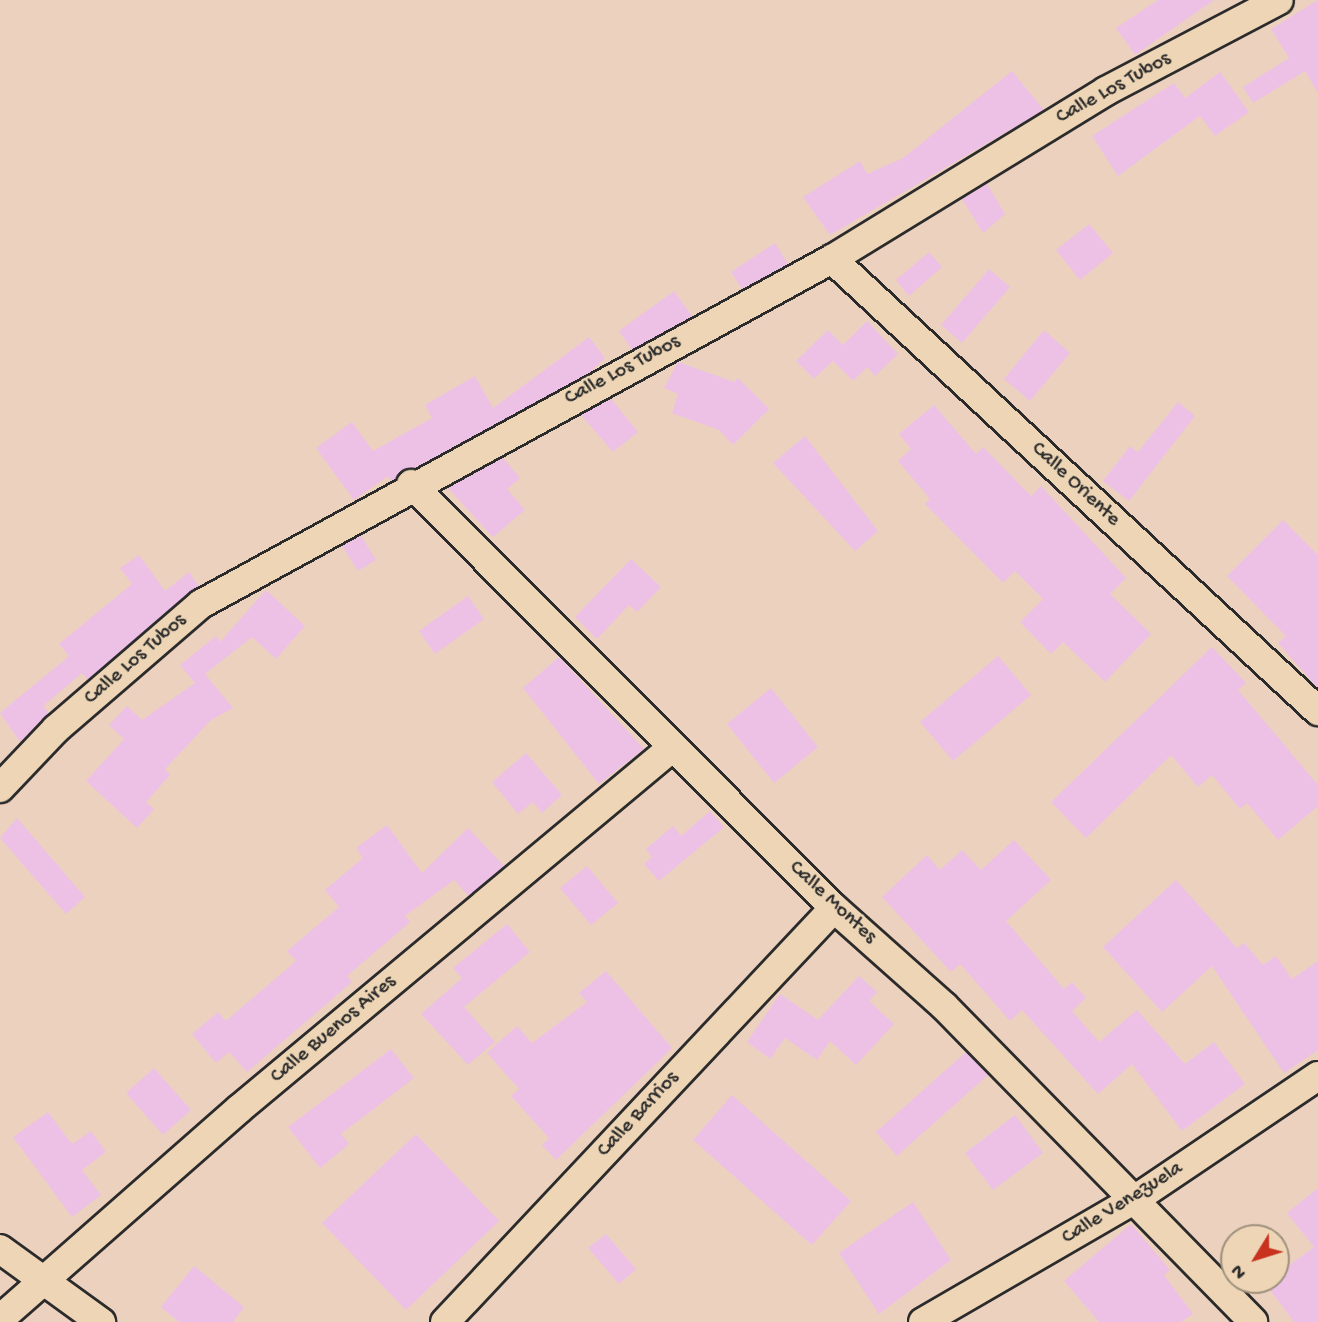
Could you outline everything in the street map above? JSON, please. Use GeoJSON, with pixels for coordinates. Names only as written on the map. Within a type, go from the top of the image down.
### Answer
{"type":"FeatureCollection","features":[{"type":"Feature","properties":{"kind":"street","name":"Calle Los Tubos"},"geometry":{"type":"LineString","coordinates":[[0,788],[56,729],[201,604],[411,484],[832,259],[1106,91],[1279,0]]}},
{"type":"Feature","properties":{"kind":"street","name":"Calle Oriente"},"geometry":{"type":"LineString","coordinates":[[832,259],[1318,711]]}},
{"type":"Feature","properties":{"kind":"street","name":"Calle Montes"},"geometry":{"type":"LineString","coordinates":[[411,484],[834,908],[944,1006],[1137,1198],[1253,1322]]}},
{"type":"Feature","properties":{"kind":"street","name":"Calle Buenos Aires"},"geometry":{"type":"LineString","coordinates":[[0,1320],[239,1109],[673,747]]}},
{"type":"Feature","properties":{"kind":"street","name":"Calle Barrios"},"geometry":{"type":"LineString","coordinates":[[445,1322],[834,908]]}},
{"type":"Feature","properties":{"kind":"street","name":"Calle Venezuela"},"geometry":{"type":"LineString","coordinates":[[923,1322],[1137,1198],[1318,1076]]}},
{"type":"Feature","properties":{"kind":"street"},"geometry":{"type":"LineString","coordinates":[[0,1249],[101,1322]]}},
{"type":"Feature","properties":{"kind":"building"},"geometry":{"type":"Polygon","coordinates":[[[1158,0],[1214,0],[1135,55],[1116,28],[1158,0]]]}},
{"type":"Feature","properties":{"kind":"building"},"geometry":{"type":"Polygon","coordinates":[[[1318,0],[1318,93],[1305,71],[1253,103],[1243,87],[1289,58],[1271,29],[1318,0]]]}},
{"type":"Feature","properties":{"kind":"building"},"geometry":{"type":"Polygon","coordinates":[[[1012,71],[1044,110],[830,235],[803,197],[860,161],[867,174],[903,158],[1012,71]]]}},
{"type":"Feature","properties":{"kind":"building"},"geometry":{"type":"Polygon","coordinates":[[[1220,72],[1249,112],[1215,136],[1200,116],[1118,176],[1092,136],[1174,83],[1185,98],[1220,72]]]}},
{"type":"Feature","properties":{"kind":"building"},"geometry":{"type":"Polygon","coordinates":[[[987,184],[1005,214],[983,233],[962,199],[987,184]]]}},
{"type":"Feature","properties":{"kind":"building"},"geometry":{"type":"Polygon","coordinates":[[[1089,224],[1113,253],[1080,280],[1056,250],[1089,224]]]}},
{"type":"Feature","properties":{"kind":"building"},"geometry":{"type":"Polygon","coordinates":[[[775,243],[788,264],[742,289],[731,272],[775,243]]]}},
{"type":"Feature","properties":{"kind":"building"},"geometry":{"type":"Polygon","coordinates":[[[929,252],[942,267],[909,296],[896,280],[929,252]]]}},
{"type":"Feature","properties":{"kind":"building"},"geometry":{"type":"Polygon","coordinates":[[[989,269],[1010,287],[962,343],[941,325],[989,269]]]}},
{"type":"Feature","properties":{"kind":"building"},"geometry":{"type":"Polygon","coordinates":[[[674,291],[692,316],[632,350],[619,331],[674,291]]]}},
{"type":"Feature","properties":{"kind":"building"},"geometry":{"type":"Polygon","coordinates":[[[867,321],[898,354],[875,376],[867,367],[853,381],[833,361],[814,379],[796,361],[828,330],[843,345],[867,321]]]}},
{"type":"Feature","properties":{"kind":"building"},"geometry":{"type":"Polygon","coordinates":[[[1044,330],[1070,353],[1030,401],[1004,379],[1044,330]]]}},
{"type":"Feature","properties":{"kind":"building"},"geometry":{"type":"Polygon","coordinates":[[[589,337],[605,358],[589,373],[391,481],[388,476],[354,500],[316,448],[352,422],[373,451],[432,418],[425,405],[475,376],[493,408],[589,337]]]}},
{"type":"Feature","properties":{"kind":"building"},"geometry":{"type":"Polygon","coordinates":[[[678,362],[734,382],[738,378],[769,409],[733,445],[719,430],[672,413],[678,394],[664,388],[678,362]]]}},
{"type":"Feature","properties":{"kind":"building"},"geometry":{"type":"Polygon","coordinates":[[[611,399],[638,432],[613,452],[581,415],[611,399]]]}},
{"type":"Feature","properties":{"kind":"building"},"geometry":{"type":"Polygon","coordinates":[[[1178,402],[1195,416],[1129,501],[1103,481],[1130,446],[1138,452],[1178,402]]]}},
{"type":"Feature","properties":{"kind":"building"},"geometry":{"type":"Polygon","coordinates":[[[934,405],[976,454],[983,447],[1031,496],[1041,486],[1126,578],[1110,594],[1151,634],[1105,682],[1063,642],[1051,654],[1020,622],[1043,599],[1015,571],[1003,583],[925,504],[930,499],[898,461],[911,449],[899,434],[934,405]]]}},
{"type":"Feature","properties":{"kind":"building"},"geometry":{"type":"Polygon","coordinates":[[[805,436],[878,531],[855,551],[773,463],[805,436]]]}},
{"type":"Feature","properties":{"kind":"building"},"geometry":{"type":"Polygon","coordinates":[[[503,458],[520,478],[507,489],[525,510],[493,537],[448,488],[503,458]]]}},
{"type":"Feature","properties":{"kind":"building"},"geometry":{"type":"Polygon","coordinates":[[[1283,520],[1318,555],[1318,688],[1278,643],[1286,636],[1227,576],[1283,520]]]}},
{"type":"Feature","properties":{"kind":"building"},"geometry":{"type":"Polygon","coordinates":[[[361,536],[376,560],[358,571],[342,546],[361,536]]]}},
{"type":"Feature","properties":{"kind":"building"},"geometry":{"type":"Polygon","coordinates":[[[139,555],[165,591],[189,572],[199,586],[88,680],[82,673],[43,706],[49,713],[20,742],[0,713],[69,656],[59,644],[132,584],[120,568],[139,555]]]}},
{"type":"Feature","properties":{"kind":"building"},"geometry":{"type":"Polygon","coordinates":[[[631,559],[661,587],[637,612],[629,605],[597,639],[575,617],[631,559]]]}},
{"type":"Feature","properties":{"kind":"building"},"geometry":{"type":"Polygon","coordinates":[[[266,590],[305,626],[276,659],[252,637],[205,674],[233,708],[211,720],[165,769],[170,775],[146,802],[154,809],[137,828],[86,781],[124,739],[109,725],[127,706],[142,720],[195,683],[180,665],[216,636],[220,642],[266,590]]]}},
{"type":"Feature","properties":{"kind":"building"},"geometry":{"type":"Polygon","coordinates":[[[468,596],[484,619],[435,654],[419,631],[468,596]]]}},
{"type":"Feature","properties":{"kind":"building"},"geometry":{"type":"Polygon","coordinates":[[[1212,647],[1246,683],[1238,690],[1318,785],[1318,806],[1278,840],[1247,803],[1240,809],[1212,775],[1198,787],[1171,755],[1086,838],[1051,802],[1212,647]]]}},
{"type":"Feature","properties":{"kind":"building"},"geometry":{"type":"Polygon","coordinates":[[[998,656],[1031,695],[953,761],[920,722],[998,656]]]}},
{"type":"Feature","properties":{"kind":"building"},"geometry":{"type":"Polygon","coordinates":[[[559,657],[644,749],[599,784],[523,688],[559,657]]]}},
{"type":"Feature","properties":{"kind":"building"},"geometry":{"type":"Polygon","coordinates":[[[771,688],[818,747],[774,783],[727,724],[771,688]]]}},
{"type":"Feature","properties":{"kind":"building"},"geometry":{"type":"Polygon","coordinates":[[[526,753],[562,795],[542,813],[533,802],[518,814],[492,782],[526,753]]]}},
{"type":"Feature","properties":{"kind":"building"},"geometry":{"type":"Polygon","coordinates":[[[710,811],[724,827],[659,881],[644,864],[652,857],[646,849],[673,826],[681,836],[710,811]]]}},
{"type":"Feature","properties":{"kind":"building"},"geometry":{"type":"Polygon","coordinates":[[[17,818],[85,897],[66,914],[0,838],[17,818]]]}},
{"type":"Feature","properties":{"kind":"building"},"geometry":{"type":"Polygon","coordinates":[[[387,825],[422,873],[468,828],[504,866],[469,896],[454,880],[405,916],[410,922],[347,976],[352,982],[247,1072],[229,1052],[216,1063],[192,1034],[218,1012],[226,1021],[296,961],[287,951],[339,907],[325,890],[363,858],[356,848],[387,825]]]}},
{"type":"Feature","properties":{"kind":"building"},"geometry":{"type":"Polygon","coordinates":[[[1014,840],[1051,880],[1006,921],[1064,989],[1072,982],[1086,998],[1072,1011],[1099,1042],[1137,1010],[1185,1064],[1214,1042],[1245,1084],[1182,1131],[1132,1064],[1098,1094],[1022,1010],[1010,1021],[960,964],[951,972],[882,897],[927,855],[940,870],[962,850],[981,870],[1014,840]]]}},
{"type":"Feature","properties":{"kind":"building"},"geometry":{"type":"Polygon","coordinates":[[[587,866],[618,903],[591,925],[560,888],[587,866]]]}},
{"type":"Feature","properties":{"kind":"building"},"geometry":{"type":"Polygon","coordinates":[[[1176,880],[1237,948],[1244,943],[1263,965],[1276,956],[1292,979],[1318,961],[1318,1050],[1284,1073],[1212,966],[1162,1012],[1103,947],[1176,880]]]}},
{"type":"Feature","properties":{"kind":"building"},"geometry":{"type":"Polygon","coordinates":[[[507,924],[530,952],[464,1007],[495,1042],[468,1065],[421,1014],[462,978],[453,968],[507,924]]]}},
{"type":"Feature","properties":{"kind":"building"},"geometry":{"type":"Polygon","coordinates":[[[606,971],[672,1048],[556,1160],[542,1145],[549,1138],[511,1096],[519,1089],[487,1053],[517,1026],[532,1043],[587,1002],[579,993],[606,971]]]}},
{"type":"Feature","properties":{"kind":"building"},"geometry":{"type":"Polygon","coordinates":[[[859,976],[877,992],[869,1001],[894,1024],[856,1065],[830,1041],[817,1060],[785,1038],[770,1059],[747,1042],[780,994],[818,1020],[859,976]]]}},
{"type":"Feature","properties":{"kind":"building"},"geometry":{"type":"Polygon","coordinates":[[[391,1049],[414,1078],[341,1134],[349,1144],[320,1168],[288,1127],[391,1049]]]}},
{"type":"Feature","properties":{"kind":"building"},"geometry":{"type":"Polygon","coordinates":[[[966,1052],[988,1075],[897,1156],[876,1132],[966,1052]]]}},
{"type":"Feature","properties":{"kind":"building"},"geometry":{"type":"Polygon","coordinates":[[[154,1068],[191,1110],[163,1135],[126,1093],[154,1068]]]}},
{"type":"Feature","properties":{"kind":"building"},"geometry":{"type":"Polygon","coordinates":[[[732,1095],[851,1201],[812,1245],[693,1140],[732,1095]]]}},
{"type":"Feature","properties":{"kind":"building"},"geometry":{"type":"Polygon","coordinates":[[[48,1112],[72,1144],[91,1131],[106,1152],[82,1170],[101,1195],[72,1217],[13,1137],[48,1112]]]}},
{"type":"Feature","properties":{"kind":"building"},"geometry":{"type":"Polygon","coordinates":[[[1015,1115],[1043,1153],[993,1190],[965,1153],[1015,1115]]]}},
{"type":"Feature","properties":{"kind":"building"},"geometry":{"type":"Polygon","coordinates":[[[416,1134],[499,1221],[406,1310],[322,1223],[416,1134]]]}},
{"type":"Feature","properties":{"kind":"building"},"geometry":{"type":"Polygon","coordinates":[[[1318,1188],[1318,1322],[1294,1322],[1273,1294],[1290,1294],[1290,1265],[1314,1247],[1287,1213],[1318,1188]]]}},
{"type":"Feature","properties":{"kind":"building"},"geometry":{"type":"Polygon","coordinates":[[[913,1202],[951,1260],[879,1314],[839,1253],[913,1202]]]}},
{"type":"Feature","properties":{"kind":"building"},"geometry":{"type":"Polygon","coordinates":[[[1131,1224],[1170,1270],[1164,1275],[1193,1314],[1181,1322],[1099,1322],[1064,1281],[1131,1224]]]}},
{"type":"Feature","properties":{"kind":"building"},"geometry":{"type":"Polygon","coordinates":[[[606,1234],[636,1269],[619,1284],[588,1248],[606,1234]]]}},
{"type":"Feature","properties":{"kind":"building"},"geometry":{"type":"Polygon","coordinates":[[[194,1266],[244,1307],[233,1322],[179,1322],[161,1307],[194,1266]]]}}]}
